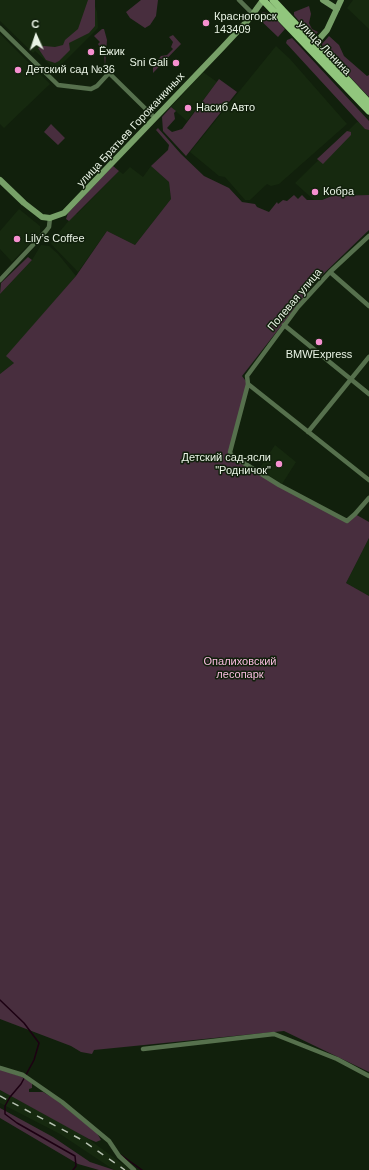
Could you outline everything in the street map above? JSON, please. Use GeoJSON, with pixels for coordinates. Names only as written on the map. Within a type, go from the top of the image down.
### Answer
{"type":"FeatureCollection","features":[{"type":"Feature","properties":{"kind":"main road","name":"улица Ленина"},"geometry":{"type":"LineString","coordinates":[[263,0],[369,111]]}},
{"type":"Feature","properties":{"kind":"main road","name":"улица Ленина"},"geometry":{"type":"LineString","coordinates":[[273,0],[369,103]]}},
{"type":"Feature","properties":{"kind":"street"},"geometry":{"type":"LineString","coordinates":[[239,0],[253,14]]}},
{"type":"Feature","properties":{"kind":"street","name":"улица Братьев Горожанкиных"},"geometry":{"type":"LineString","coordinates":[[50,218],[68,210],[253,14],[263,0]]}},
{"type":"Feature","properties":{"kind":"street"},"geometry":{"type":"LineString","coordinates":[[323,0],[337,9]]}},
{"type":"Feature","properties":{"kind":"street"},"geometry":{"type":"LineString","coordinates":[[314,45],[327,30],[341,0]]}},
{"type":"Feature","properties":{"kind":"street"},"geometry":{"type":"LineString","coordinates":[[0,28],[58,85],[91,89],[97,86],[109,73],[155,118]]}},
{"type":"Feature","properties":{"kind":"street"},"geometry":{"type":"LineString","coordinates":[[0,180],[36,214],[50,218],[49,227],[46,231],[0,280]]}},
{"type":"Feature","properties":{"kind":"street","name":"Полевая улица"},"geometry":{"type":"LineString","coordinates":[[369,236],[330,272],[284,325],[247,376],[248,384],[230,451],[231,455],[279,485],[347,521],[369,498]]}},
{"type":"Feature","properties":{"kind":"street"},"geometry":{"type":"LineString","coordinates":[[330,272],[369,306]]}},
{"type":"Feature","properties":{"kind":"street"},"geometry":{"type":"LineString","coordinates":[[284,325],[369,394]]}},
{"type":"Feature","properties":{"kind":"street"},"geometry":{"type":"LineString","coordinates":[[308,432],[369,357]]}},
{"type":"Feature","properties":{"kind":"street"},"geometry":{"type":"LineString","coordinates":[[248,384],[369,480]]}},
{"type":"Feature","properties":{"kind":"street"},"geometry":{"type":"LineString","coordinates":[[143,1049],[274,1034],[337,1059],[369,1076]]}},
{"type":"Feature","properties":{"kind":"street"},"geometry":{"type":"LineString","coordinates":[[0,1068],[23,1075],[62,1102],[109,1141],[119,1156],[134,1170]]}},
{"type":"Feature","properties":{"kind":"shaded area"},"geometry":{"type":"Polygon","coordinates":[[[0,0],[93,0],[97,12],[98,28],[56,70],[35,51],[33,53],[0,21],[0,0]]]}},
{"type":"Feature","properties":{"kind":"shaded area"},"geometry":{"type":"Polygon","coordinates":[[[353,0],[369,0],[369,29],[347,8],[353,0]]]}},
{"type":"Feature","properties":{"kind":"shaded area","name":"Детский сад №36"},"geometry":{"type":"Polygon","coordinates":[[[0,34],[50,84],[4,128],[0,124],[0,34]]]}},
{"type":"Feature","properties":{"kind":"shaded area"},"geometry":{"type":"Polygon","coordinates":[[[276,46],[290,59],[347,124],[279,184],[271,186],[267,184],[250,200],[245,200],[225,177],[219,176],[190,152],[276,46]]]}},
{"type":"Feature","properties":{"kind":"shaded area"},"geometry":{"type":"Polygon","coordinates":[[[203,72],[217,82],[187,121],[171,107],[203,72]]]}},
{"type":"Feature","properties":{"kind":"shaded area"},"geometry":{"type":"Polygon","coordinates":[[[357,122],[369,123],[369,195],[332,196],[322,200],[314,200],[295,183],[357,122]]]}},
{"type":"Feature","properties":{"kind":"shaded area"},"geometry":{"type":"Polygon","coordinates":[[[151,166],[169,182],[171,199],[135,245],[107,231],[78,272],[51,244],[52,241],[75,213],[77,214],[119,171],[123,174],[130,167],[143,177],[151,166]]]}},
{"type":"Feature","properties":{"kind":"shaded area"},"geometry":{"type":"Polygon","coordinates":[[[19,209],[40,226],[40,233],[12,262],[0,249],[0,231],[19,209]]]}},
{"type":"Feature","properties":{"kind":"shaded area"},"geometry":{"type":"Polygon","coordinates":[[[41,245],[49,246],[58,254],[76,276],[7,356],[14,363],[0,374],[0,294],[32,260],[41,245]]]}},
{"type":"Feature","properties":{"kind":"shaded area","name":"Детский сад-ясли \"Родничок\""},"geometry":{"type":"Polygon","coordinates":[[[275,445],[296,462],[282,484],[259,469],[275,445]]]}},
{"type":"Feature","properties":{"kind":"shaded area"},"geometry":{"type":"Polygon","coordinates":[[[369,538],[369,596],[346,583],[369,538]]]}},
{"type":"Feature","properties":{"kind":"shaded area"},"geometry":{"type":"Polygon","coordinates":[[[0,1090],[80,1133],[131,1170],[114,1170],[60,1134],[0,1103],[0,1090]]]}},
{"type":"Feature","properties":{"kind":"green space"},"geometry":{"type":"Polygon","coordinates":[[[88,0],[95,0],[95,26],[89,33],[69,43],[70,50],[59,61],[55,63],[46,60],[38,48],[44,46],[55,47],[63,45],[65,40],[78,29],[88,0]]]}},
{"type":"Feature","properties":{"kind":"green space"},"geometry":{"type":"Polygon","coordinates":[[[141,0],[158,0],[156,16],[150,25],[145,28],[130,18],[126,12],[141,0]]]}},
{"type":"Feature","properties":{"kind":"green space"},"geometry":{"type":"Polygon","coordinates":[[[309,6],[311,14],[309,23],[312,29],[318,32],[313,38],[294,15],[294,12],[309,6]]]}},
{"type":"Feature","properties":{"kind":"green space"},"geometry":{"type":"Polygon","coordinates":[[[263,12],[271,14],[285,29],[278,37],[257,17],[263,12]]]}},
{"type":"Feature","properties":{"kind":"green space"},"geometry":{"type":"Polygon","coordinates":[[[104,29],[107,40],[105,66],[104,54],[98,44],[100,42],[94,36],[104,29]]]}},
{"type":"Feature","properties":{"kind":"green space"},"geometry":{"type":"Polygon","coordinates":[[[173,35],[181,44],[153,73],[153,66],[161,56],[167,55],[173,49],[171,47],[173,42],[169,37],[173,35]]]}},
{"type":"Feature","properties":{"kind":"green space"},"geometry":{"type":"Polygon","coordinates":[[[329,36],[339,45],[344,56],[367,76],[369,75],[369,97],[323,48],[322,44],[329,36]]]}},
{"type":"Feature","properties":{"kind":"green space"},"geometry":{"type":"Polygon","coordinates":[[[292,38],[369,121],[369,130],[365,129],[286,43],[287,40],[292,38]]]}},
{"type":"Feature","properties":{"kind":"green space"},"geometry":{"type":"Polygon","coordinates":[[[219,79],[237,92],[186,156],[163,131],[162,117],[171,107],[176,111],[174,113],[175,119],[167,128],[172,132],[182,129],[219,79]]]}},
{"type":"Feature","properties":{"kind":"green space"},"geometry":{"type":"Polygon","coordinates":[[[51,124],[65,138],[58,145],[44,132],[51,124]]]}},
{"type":"Feature","properties":{"kind":"green space","name":"Опалиховский лесопарк"},"geometry":{"type":"Polygon","coordinates":[[[158,128],[181,154],[204,176],[229,188],[242,202],[255,204],[257,207],[269,212],[277,202],[278,204],[283,200],[287,201],[294,195],[298,199],[302,195],[307,200],[322,200],[332,196],[369,195],[369,230],[317,280],[242,376],[248,384],[230,452],[279,485],[347,521],[355,514],[369,522],[369,538],[346,583],[369,596],[369,1072],[284,1031],[94,1050],[92,1054],[81,1052],[71,1046],[0,1019],[0,374],[14,363],[6,356],[76,276],[107,231],[135,245],[171,199],[169,182],[151,166],[168,150],[169,145],[156,130],[158,128]]]}},
{"type":"Feature","properties":{"kind":"green space"},"geometry":{"type":"Polygon","coordinates":[[[347,131],[351,132],[351,135],[323,164],[317,159],[347,131]]]}},
{"type":"Feature","properties":{"kind":"green space"},"geometry":{"type":"Polygon","coordinates":[[[113,166],[119,171],[69,221],[66,219],[68,213],[113,166]]]}},
{"type":"Feature","properties":{"kind":"green space"},"geometry":{"type":"Polygon","coordinates":[[[28,257],[32,260],[0,294],[1,283],[28,257]]]}},
{"type":"Feature","properties":{"kind":"green space"},"geometry":{"type":"Polygon","coordinates":[[[0,1069],[22,1077],[32,1083],[32,1088],[29,1089],[29,1092],[43,1092],[55,1099],[97,1133],[101,1140],[96,1142],[89,1139],[0,1090],[0,1069]]]}},
{"type":"Feature","properties":{"kind":"green space"},"geometry":{"type":"Polygon","coordinates":[[[0,1108],[53,1137],[90,1162],[114,1170],[99,1170],[78,1164],[0,1118],[0,1108]]]}},
{"type":"Feature","properties":{"kind":"waterway"},"geometry":{"type":"LineString","coordinates":[[0,1000],[24,1023],[39,1043],[34,1060],[21,1084],[10,1097],[5,1106],[5,1114],[17,1123],[75,1156],[76,1166],[73,1170]]}},
{"type":"Feature","properties":{"kind":"waterway"},"geometry":{"type":"LineString","coordinates":[[121,1155],[142,1170]]}},
{"type":"Feature","properties":{"kind":"railway"},"geometry":{"type":"LineString","coordinates":[[0,1096],[82,1140],[125,1170]]}},
{"type":"Feature","properties":{"kind":"place","name":"Красногорск 143409"},"geometry":{"type":"Point","coordinates":[206,23]}},
{"type":"Feature","properties":{"kind":"place","name":"Ёжик"},"geometry":{"type":"Point","coordinates":[91,52]}},
{"type":"Feature","properties":{"kind":"place","name":"Sni Gali"},"geometry":{"type":"Point","coordinates":[176,63]}},
{"type":"Feature","properties":{"kind":"place","name":"Детский сад №36"},"geometry":{"type":"Point","coordinates":[18,70]}},
{"type":"Feature","properties":{"kind":"place","name":"Насиб Авто"},"geometry":{"type":"Point","coordinates":[188,108]}},
{"type":"Feature","properties":{"kind":"place","name":"Кобра"},"geometry":{"type":"Point","coordinates":[315,192]}},
{"type":"Feature","properties":{"kind":"place","name":"Lily’s Coffee"},"geometry":{"type":"Point","coordinates":[17,239]}},
{"type":"Feature","properties":{"kind":"place","name":"BMWExpress"},"geometry":{"type":"Point","coordinates":[319,342]}},
{"type":"Feature","properties":{"kind":"place","name":"Детский сад-ясли \"Родничок\""},"geometry":{"type":"Point","coordinates":[279,464]}}]}
